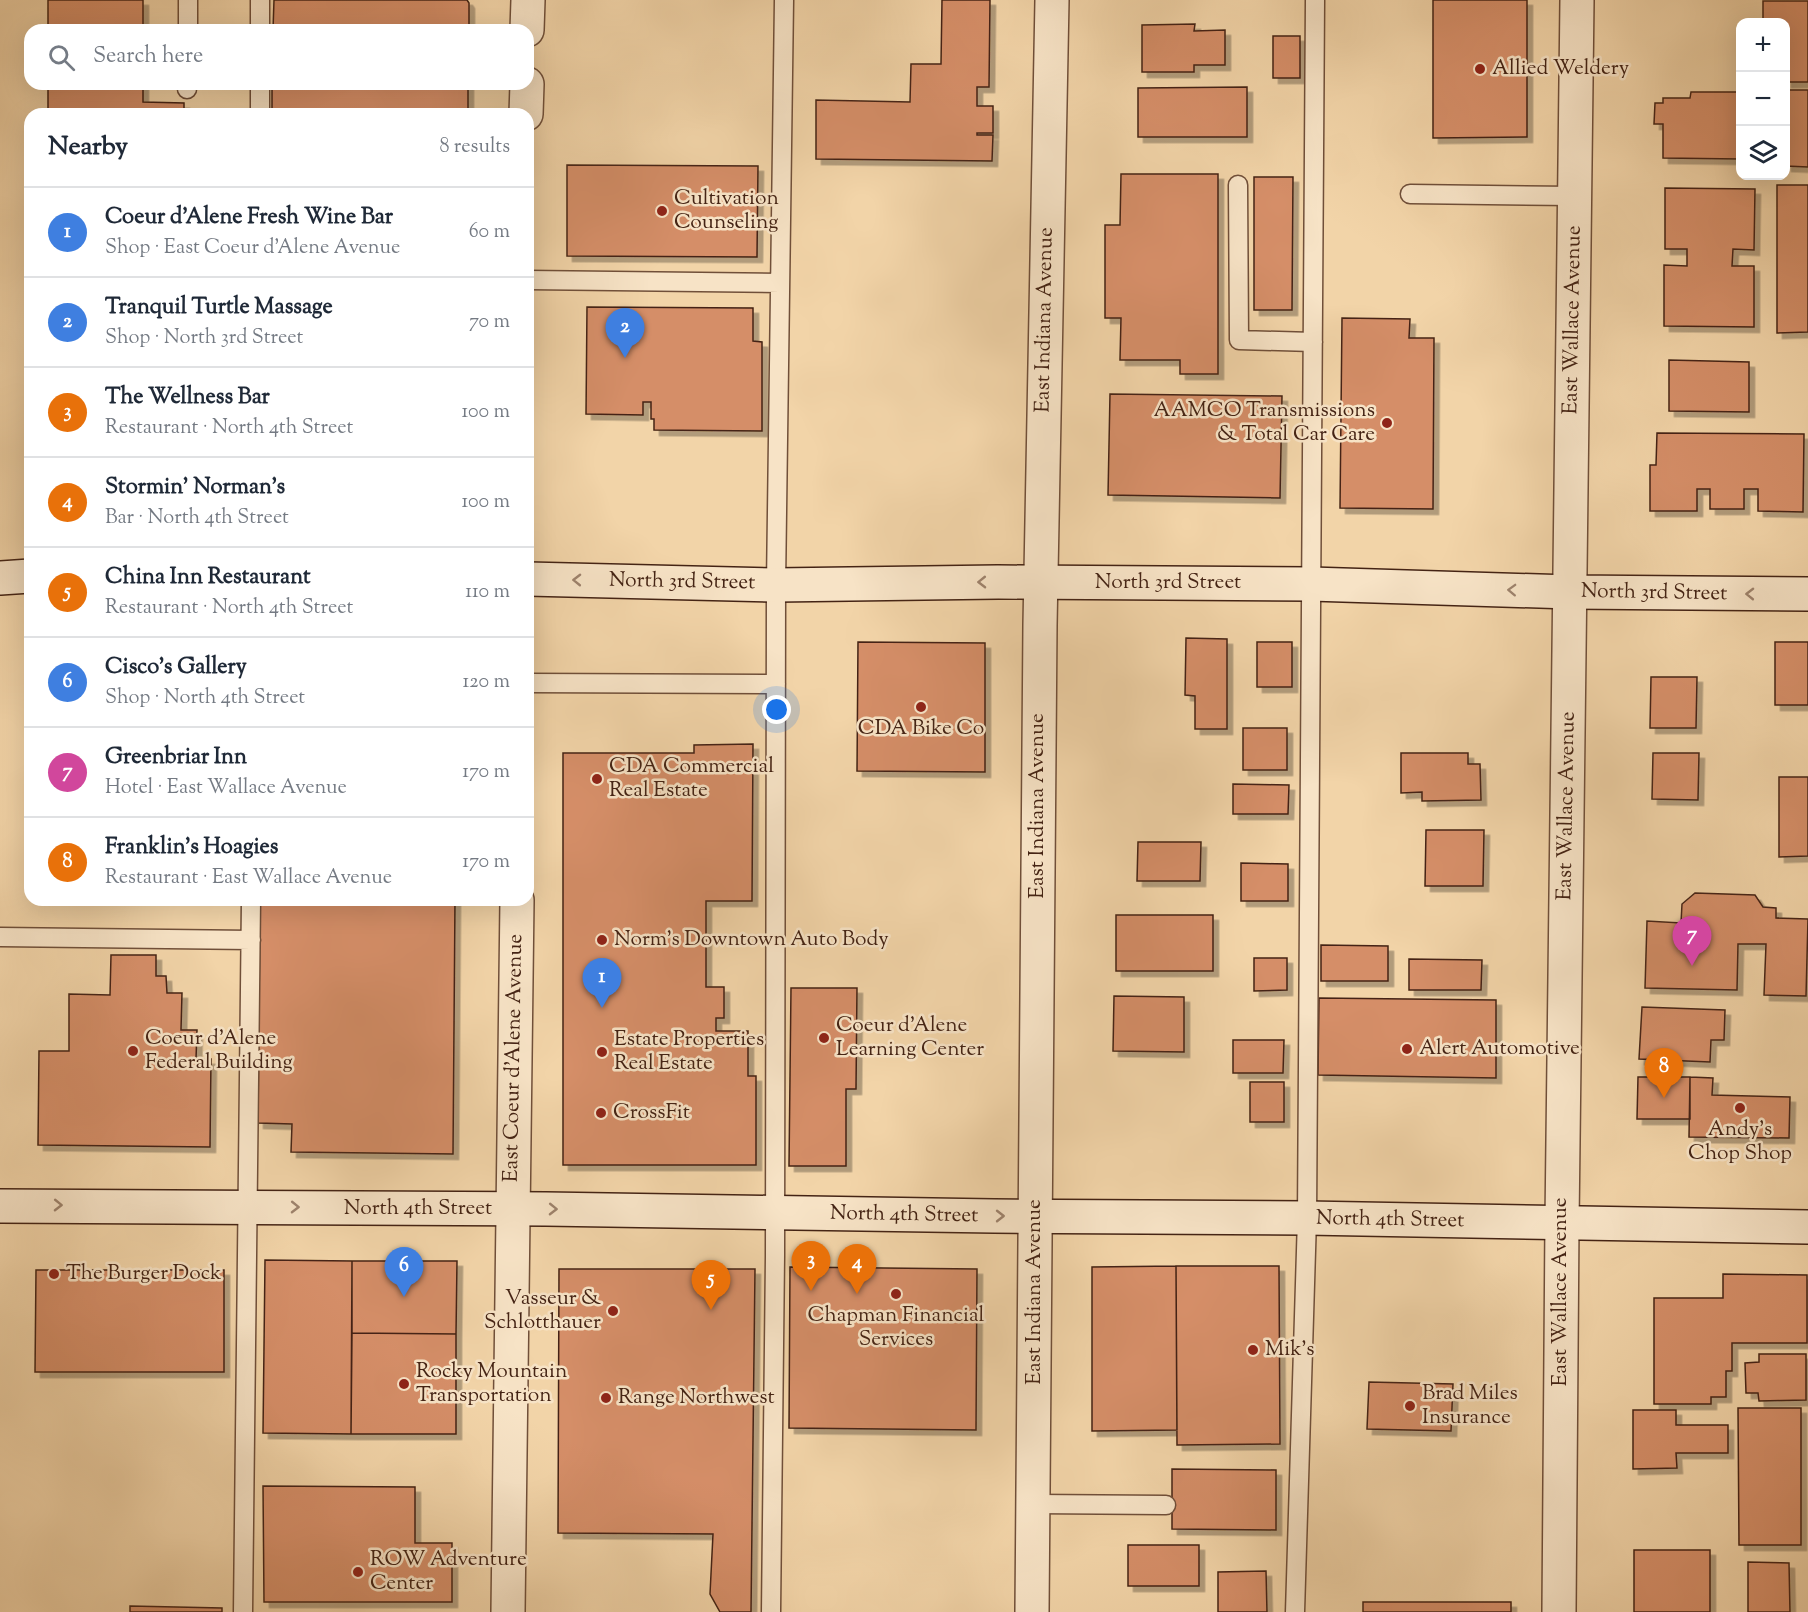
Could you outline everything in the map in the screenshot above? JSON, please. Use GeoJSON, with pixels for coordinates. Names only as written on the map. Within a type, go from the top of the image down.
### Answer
{"type":"FeatureCollection","features":[{"type":"Feature","properties":{"kind":"street"},"geometry":{"type":"LineString","coordinates":[[528,0],[528,24]]}},
{"type":"Feature","properties":{"kind":"street","name":"East Indiana Avenue"},"geometry":{"type":"LineString","coordinates":[[1032,1612],[1040,583],[1052,0]]}},
{"type":"Feature","properties":{"kind":"street","name":"East Wallace Avenue"},"geometry":{"type":"LineString","coordinates":[[1559,1612],[1577,0]]}},
{"type":"Feature","properties":{"kind":"street"},"geometry":{"type":"LineString","coordinates":[[526,108],[527,90]]}},
{"type":"Feature","properties":{"kind":"street"},"geometry":{"type":"LineString","coordinates":[[0,579],[24,577]]}},
{"type":"Feature","properties":{"kind":"street","name":"North 3rd Street"},"geometry":{"type":"LineString","coordinates":[[534,579],[776,585],[1311,584],[1570,592],[1808,594]]}},
{"type":"Feature","properties":{"kind":"street","name":"East Coeur d'Alene Avenue"},"geometry":{"type":"LineString","coordinates":[[508,1612],[517,906]]}},
{"type":"Feature","properties":{"kind":"street","name":"North 4th Street"},"geometry":{"type":"LineString","coordinates":[[0,1206],[1307,1218],[1808,1227]]}},
{"type":"Feature","properties":{"kind":"lane"},"geometry":{"type":"LineString","coordinates":[[188,0],[188,24]]}},
{"type":"Feature","properties":{"kind":"lane"},"geometry":{"type":"LineString","coordinates":[[260,0],[260,24]]}},
{"type":"Feature","properties":{"kind":"lane"},"geometry":{"type":"LineString","coordinates":[[771,1612],[775,1213],[776,585],[784,0]]}},
{"type":"Feature","properties":{"kind":"lane"},"geometry":{"type":"LineString","coordinates":[[1295,1612],[1307,1218],[1316,0]]}},
{"type":"Feature","properties":{"kind":"lane"},"geometry":{"type":"LineString","coordinates":[[260,90],[260,108]]}},
{"type":"Feature","properties":{"kind":"lane"},"geometry":{"type":"LineString","coordinates":[[1238,185],[1239,340],[1313,342]]}},
{"type":"Feature","properties":{"kind":"lane"},"geometry":{"type":"LineString","coordinates":[[1410,194],[1574,196]]}},
{"type":"Feature","properties":{"kind":"lane"},"geometry":{"type":"LineString","coordinates":[[534,280],[780,283]]}},
{"type":"Feature","properties":{"kind":"lane"},"geometry":{"type":"LineString","coordinates":[[534,683],[776,684]]}},
{"type":"Feature","properties":{"kind":"lane"},"geometry":{"type":"LineString","coordinates":[[243,1612],[251,906]]}},
{"type":"Feature","properties":{"kind":"lane"},"geometry":{"type":"LineString","coordinates":[[0,937],[251,940]]}},
{"type":"Feature","properties":{"kind":"lane"},"geometry":{"type":"LineString","coordinates":[[1034,1504],[1166,1505]]}},
{"type":"Feature","properties":{"kind":"building"},"geometry":{"type":"Polygon","coordinates":[[[48,0],[143,0],[143,24],[48,24],[48,0]]]}},
{"type":"Feature","properties":{"kind":"building"},"geometry":{"type":"Polygon","coordinates":[[[274,0],[467,0],[469,3],[469,24],[273,24],[274,0]]]}},
{"type":"Feature","properties":{"kind":"building"},"geometry":{"type":"Polygon","coordinates":[[[942,0],[990,0],[989,87],[977,87],[977,106],[993,106],[993,133],[977,133],[977,135],[993,135],[992,161],[816,159],[816,100],[910,102],[911,64],[941,64],[942,0]]]}},
{"type":"Feature","properties":{"kind":"building","name":"Allied Weldery"},"geometry":{"type":"Polygon","coordinates":[[[1433,0],[1527,0],[1527,137],[1433,138],[1433,0]]]}},
{"type":"Feature","properties":{"kind":"building"},"geometry":{"type":"Polygon","coordinates":[[[1763,1],[1808,1],[1808,82],[1790,82],[1790,18],[1763,18],[1763,1]]]}},
{"type":"Feature","properties":{"kind":"building"},"geometry":{"type":"Polygon","coordinates":[[[1195,24],[1194,31],[1225,30],[1225,65],[1194,65],[1194,72],[1142,72],[1142,25],[1195,24]]]}},
{"type":"Feature","properties":{"kind":"building"},"geometry":{"type":"Polygon","coordinates":[[[1273,36],[1300,36],[1300,78],[1273,78],[1273,36]]]}},
{"type":"Feature","properties":{"kind":"building"},"geometry":{"type":"Polygon","coordinates":[[[1247,87],[1247,137],[1138,137],[1138,88],[1247,87]]]}},
{"type":"Feature","properties":{"kind":"building"},"geometry":{"type":"Polygon","coordinates":[[[48,90],[143,90],[143,102],[184,103],[184,108],[48,108],[48,90]]]}},
{"type":"Feature","properties":{"kind":"building"},"geometry":{"type":"Polygon","coordinates":[[[272,90],[468,90],[468,108],[272,108],[272,90]]]}},
{"type":"Feature","properties":{"kind":"building"},"geometry":{"type":"Polygon","coordinates":[[[1790,90],[1808,90],[1808,167],[1790,166],[1790,90]]]}},
{"type":"Feature","properties":{"kind":"building"},"geometry":{"type":"Polygon","coordinates":[[[1691,92],[1736,92],[1736,159],[1663,158],[1663,124],[1654,124],[1655,103],[1663,103],[1663,98],[1690,98],[1691,92]]]}},
{"type":"Feature","properties":{"kind":"building","name":"Cultivation Counseling"},"geometry":{"type":"Polygon","coordinates":[[[567,165],[758,166],[757,257],[567,256],[567,165]]]}},
{"type":"Feature","properties":{"kind":"building"},"geometry":{"type":"Polygon","coordinates":[[[1121,174],[1218,174],[1218,374],[1180,374],[1180,360],[1120,360],[1121,318],[1105,318],[1105,225],[1120,225],[1121,174]]]}},
{"type":"Feature","properties":{"kind":"building"},"geometry":{"type":"Polygon","coordinates":[[[1254,177],[1293,177],[1292,310],[1254,310],[1254,177]]]}},
{"type":"Feature","properties":{"kind":"building"},"geometry":{"type":"Polygon","coordinates":[[[1777,185],[1808,185],[1808,332],[1777,333],[1777,185]]]}},
{"type":"Feature","properties":{"kind":"building"},"geometry":{"type":"Polygon","coordinates":[[[1665,188],[1755,189],[1754,250],[1733,249],[1732,266],[1754,266],[1754,327],[1664,326],[1664,265],[1687,266],[1687,249],[1665,249],[1665,188]]]}},
{"type":"Feature","properties":{"kind":"building"},"geometry":{"type":"Polygon","coordinates":[[[587,307],[753,308],[753,341],[762,342],[762,431],[654,430],[654,419],[651,419],[651,402],[643,402],[643,415],[586,414],[587,307]]]}},
{"type":"Feature","properties":{"kind":"building","name":"AAMCO Transmissions & Total Car Care"},"geometry":{"type":"Polygon","coordinates":[[[1342,318],[1410,319],[1409,338],[1434,338],[1433,509],[1340,508],[1342,318]]]}},
{"type":"Feature","properties":{"kind":"building"},"geometry":{"type":"Polygon","coordinates":[[[1669,360],[1749,362],[1749,412],[1669,411],[1669,360]]]}},
{"type":"Feature","properties":{"kind":"building"},"geometry":{"type":"Polygon","coordinates":[[[1110,394],[1282,396],[1280,498],[1108,495],[1110,394]]]}},
{"type":"Feature","properties":{"kind":"building"},"geometry":{"type":"Polygon","coordinates":[[[1657,433],[1804,434],[1803,512],[1758,511],[1758,489],[1744,489],[1744,509],[1710,509],[1710,489],[1697,489],[1697,511],[1650,511],[1650,465],[1656,465],[1657,433]]]}},
{"type":"Feature","properties":{"kind":"building"},"geometry":{"type":"Polygon","coordinates":[[[1186,638],[1227,639],[1227,729],[1195,729],[1195,696],[1185,695],[1186,638]]]}},
{"type":"Feature","properties":{"kind":"building","name":"CDA Bike Co"},"geometry":{"type":"Polygon","coordinates":[[[858,642],[985,643],[985,772],[857,771],[858,642]]]}},
{"type":"Feature","properties":{"kind":"building"},"geometry":{"type":"Polygon","coordinates":[[[1257,642],[1292,642],[1292,687],[1257,687],[1257,642]]]}},
{"type":"Feature","properties":{"kind":"building"},"geometry":{"type":"Polygon","coordinates":[[[1775,642],[1808,642],[1808,705],[1775,705],[1775,642]]]}},
{"type":"Feature","properties":{"kind":"building"},"geometry":{"type":"Polygon","coordinates":[[[1651,677],[1697,677],[1696,728],[1650,728],[1651,677]]]}},
{"type":"Feature","properties":{"kind":"building"},"geometry":{"type":"Polygon","coordinates":[[[1243,728],[1287,728],[1287,770],[1243,770],[1243,728]]]}},
{"type":"Feature","properties":{"kind":"building"},"geometry":{"type":"Polygon","coordinates":[[[753,744],[752,901],[706,901],[706,987],[724,987],[724,1018],[716,1018],[716,1031],[748,1031],[748,1076],[756,1076],[756,1165],[563,1165],[563,753],[694,753],[694,745],[753,744]]]}},
{"type":"Feature","properties":{"kind":"building"},"geometry":{"type":"Polygon","coordinates":[[[1401,753],[1468,753],[1468,764],[1480,764],[1481,800],[1422,801],[1422,792],[1401,793],[1401,753]]]}},
{"type":"Feature","properties":{"kind":"building"},"geometry":{"type":"Polygon","coordinates":[[[1653,753],[1699,753],[1698,800],[1652,799],[1653,753]]]}},
{"type":"Feature","properties":{"kind":"building"},"geometry":{"type":"Polygon","coordinates":[[[1779,777],[1808,777],[1808,856],[1779,857],[1779,777]]]}},
{"type":"Feature","properties":{"kind":"building"},"geometry":{"type":"Polygon","coordinates":[[[1233,784],[1289,785],[1288,814],[1233,814],[1233,784]]]}},
{"type":"Feature","properties":{"kind":"building"},"geometry":{"type":"Polygon","coordinates":[[[1426,830],[1484,830],[1483,886],[1425,886],[1426,830]]]}},
{"type":"Feature","properties":{"kind":"building"},"geometry":{"type":"Polygon","coordinates":[[[1138,842],[1201,842],[1200,881],[1137,881],[1138,842]]]}},
{"type":"Feature","properties":{"kind":"building"},"geometry":{"type":"Polygon","coordinates":[[[1241,863],[1288,864],[1288,901],[1241,901],[1241,863]]]}},
{"type":"Feature","properties":{"kind":"building"},"geometry":{"type":"Polygon","coordinates":[[[1695,893],[1755,895],[1763,907],[1776,908],[1776,918],[1808,919],[1806,996],[1764,995],[1766,944],[1738,944],[1737,990],[1645,988],[1647,921],[1681,923],[1682,904],[1695,893]]]}},
{"type":"Feature","properties":{"kind":"building"},"geometry":{"type":"Polygon","coordinates":[[[260,906],[455,906],[453,1154],[291,1152],[292,1124],[258,1123],[260,906]]]}},
{"type":"Feature","properties":{"kind":"building"},"geometry":{"type":"Polygon","coordinates":[[[1116,915],[1213,915],[1213,971],[1116,971],[1116,915]]]}},
{"type":"Feature","properties":{"kind":"building"},"geometry":{"type":"Polygon","coordinates":[[[1321,945],[1388,946],[1388,981],[1321,981],[1321,945]]]}},
{"type":"Feature","properties":{"kind":"building","name":"Coeur d'Alene Federal Building"},"geometry":{"type":"Polygon","coordinates":[[[111,955],[156,955],[156,976],[166,976],[167,993],[182,993],[181,1030],[197,1030],[196,1059],[211,1059],[210,1147],[38,1145],[39,1051],[69,1051],[69,994],[110,995],[111,955]]]}},
{"type":"Feature","properties":{"kind":"building"},"geometry":{"type":"Polygon","coordinates":[[[1254,958],[1287,958],[1287,990],[1254,991],[1254,958]]]}},
{"type":"Feature","properties":{"kind":"building"},"geometry":{"type":"Polygon","coordinates":[[[1409,959],[1482,960],[1481,990],[1409,990],[1409,959]]]}},
{"type":"Feature","properties":{"kind":"building","name":"Coeur d'Alene Learning Center"},"geometry":{"type":"Polygon","coordinates":[[[791,988],[857,988],[856,1089],[846,1089],[846,1166],[789,1166],[791,988]]]}},
{"type":"Feature","properties":{"kind":"building"},"geometry":{"type":"Polygon","coordinates":[[[1114,996],[1184,997],[1184,1052],[1113,1051],[1114,996]]]}},
{"type":"Feature","properties":{"kind":"building","name":"Alert Automotive"},"geometry":{"type":"Polygon","coordinates":[[[1319,998],[1496,1000],[1496,1078],[1318,1075],[1319,998]]]}},
{"type":"Feature","properties":{"kind":"building"},"geometry":{"type":"Polygon","coordinates":[[[1642,1007],[1725,1010],[1724,1040],[1711,1040],[1710,1062],[1639,1059],[1642,1007]]]}},
{"type":"Feature","properties":{"kind":"building"},"geometry":{"type":"Polygon","coordinates":[[[1233,1040],[1284,1040],[1283,1073],[1233,1073],[1233,1040]]]}},
{"type":"Feature","properties":{"kind":"building"},"geometry":{"type":"Polygon","coordinates":[[[1638,1077],[1690,1077],[1690,1119],[1637,1119],[1638,1077]]]}},
{"type":"Feature","properties":{"kind":"building","name":"Andy's Chop Shop"},"geometry":{"type":"Polygon","coordinates":[[[1690,1077],[1713,1078],[1712,1095],[1790,1097],[1789,1138],[1689,1137],[1690,1077]]]}},
{"type":"Feature","properties":{"kind":"building"},"geometry":{"type":"Polygon","coordinates":[[[1250,1082],[1284,1082],[1284,1122],[1250,1122],[1250,1082]]]}},
{"type":"Feature","properties":{"kind":"building"},"geometry":{"type":"Polygon","coordinates":[[[265,1260],[352,1261],[351,1434],[263,1433],[265,1260]]]}},
{"type":"Feature","properties":{"kind":"building"},"geometry":{"type":"Polygon","coordinates":[[[352,1261],[457,1261],[456,1334],[352,1333],[352,1261]]]}},
{"type":"Feature","properties":{"kind":"building"},"geometry":{"type":"Polygon","coordinates":[[[1176,1266],[1177,1430],[1092,1431],[1092,1267],[1176,1266]]]}},
{"type":"Feature","properties":{"kind":"building"},"geometry":{"type":"Polygon","coordinates":[[[1176,1266],[1279,1266],[1280,1444],[1177,1445],[1176,1266]]]}},
{"type":"Feature","properties":{"kind":"building"},"geometry":{"type":"Polygon","coordinates":[[[790,1267],[977,1269],[976,1430],[789,1428],[790,1267]]]}},
{"type":"Feature","properties":{"kind":"building"},"geometry":{"type":"Polygon","coordinates":[[[559,1269],[755,1269],[751,1612],[720,1612],[710,1594],[713,1534],[558,1533],[559,1269]]]}},
{"type":"Feature","properties":{"kind":"building"},"geometry":{"type":"Polygon","coordinates":[[[36,1270],[224,1270],[224,1372],[35,1372],[36,1270]]]}},
{"type":"Feature","properties":{"kind":"building"},"geometry":{"type":"Polygon","coordinates":[[[1723,1274],[1807,1275],[1807,1343],[1732,1343],[1732,1371],[1726,1371],[1726,1397],[1711,1397],[1711,1404],[1654,1404],[1654,1298],[1723,1298],[1723,1274]]]}},
{"type":"Feature","properties":{"kind":"building","name":"Rocky Mountain Transportation"},"geometry":{"type":"Polygon","coordinates":[[[352,1333],[456,1334],[456,1434],[351,1434],[352,1333]]]}},
{"type":"Feature","properties":{"kind":"building"},"geometry":{"type":"Polygon","coordinates":[[[1759,1354],[1806,1354],[1806,1400],[1759,1401],[1758,1393],[1746,1393],[1745,1363],[1759,1362],[1759,1354]]]}},
{"type":"Feature","properties":{"kind":"building","name":"Brad Miles Insurance"},"geometry":{"type":"Polygon","coordinates":[[[1369,1382],[1453,1384],[1451,1431],[1367,1429],[1369,1382]]]}},
{"type":"Feature","properties":{"kind":"building"},"geometry":{"type":"Polygon","coordinates":[[[1738,1408],[1801,1408],[1801,1545],[1739,1545],[1738,1408]]]}},
{"type":"Feature","properties":{"kind":"building"},"geometry":{"type":"Polygon","coordinates":[[[1633,1410],[1676,1410],[1676,1425],[1728,1425],[1728,1453],[1676,1453],[1677,1468],[1633,1469],[1633,1410]]]}},
{"type":"Feature","properties":{"kind":"building"},"geometry":{"type":"Polygon","coordinates":[[[1172,1469],[1276,1470],[1276,1530],[1172,1529],[1172,1469]]]}},
{"type":"Feature","properties":{"kind":"building","name":"ROW Adventure Center"},"geometry":{"type":"Polygon","coordinates":[[[263,1486],[415,1487],[415,1543],[452,1543],[452,1602],[264,1602],[263,1486]]]}},
{"type":"Feature","properties":{"kind":"building"},"geometry":{"type":"Polygon","coordinates":[[[1128,1545],[1199,1545],[1199,1586],[1128,1586],[1128,1545]]]}},
{"type":"Feature","properties":{"kind":"building"},"geometry":{"type":"Polygon","coordinates":[[[1634,1550],[1710,1550],[1710,1612],[1634,1612],[1634,1550]]]}},
{"type":"Feature","properties":{"kind":"building"},"geometry":{"type":"Polygon","coordinates":[[[1748,1562],[1789,1563],[1790,1612],[1748,1612],[1748,1562]]]}},
{"type":"Feature","properties":{"kind":"building"},"geometry":{"type":"Polygon","coordinates":[[[1266,1571],[1267,1612],[1218,1612],[1218,1572],[1266,1571]]]}},
{"type":"Feature","properties":{"kind":"building"},"geometry":{"type":"Polygon","coordinates":[[[1363,1602],[1511,1602],[1511,1612],[1363,1612],[1363,1602]]]}},
{"type":"Feature","properties":{"kind":"building"},"geometry":{"type":"Polygon","coordinates":[[[130,1606],[222,1608],[222,1612],[130,1612],[130,1606]]]}},
{"type":"Feature","properties":{"kind":"place","name":"Allied Weldery"},"geometry":{"type":"Point","coordinates":[1480,69]}},
{"type":"Feature","properties":{"kind":"place","name":"Cultivation Counseling"},"geometry":{"type":"Point","coordinates":[662,211]}},
{"type":"Feature","properties":{"kind":"place","name":"Tranquil Turtle Massage"},"geometry":{"type":"Point","coordinates":[625,358]}},
{"type":"Feature","properties":{"kind":"place","name":"AAMCO Transmissions & Total Car Care"},"geometry":{"type":"Point","coordinates":[1387,423]}},
{"type":"Feature","properties":{"kind":"place","name":"CDA Bike Co"},"geometry":{"type":"Point","coordinates":[921,707]}},
{"type":"Feature","properties":{"kind":"place","name":"CDA Commercial Real Estate"},"geometry":{"type":"Point","coordinates":[597,779]}},
{"type":"Feature","properties":{"kind":"place","name":"Norm's Downtown Auto Body"},"geometry":{"type":"Point","coordinates":[602,940]}},
{"type":"Feature","properties":{"kind":"place","name":"Greenbriar Inn"},"geometry":{"type":"Point","coordinates":[1692,966]}},
{"type":"Feature","properties":{"kind":"place","name":"Coeur d'Alene Fresh Wine Bar"},"geometry":{"type":"Point","coordinates":[602,1008]}},
{"type":"Feature","properties":{"kind":"place","name":"Coeur d'Alene Learning Center"},"geometry":{"type":"Point","coordinates":[824,1038]}},
{"type":"Feature","properties":{"kind":"place","name":"Alert Automotive"},"geometry":{"type":"Point","coordinates":[1407,1049]}},
{"type":"Feature","properties":{"kind":"place","name":"Coeur d'Alene Federal Building"},"geometry":{"type":"Point","coordinates":[133,1051]}},
{"type":"Feature","properties":{"kind":"place","name":"Estate Properties Real Estate"},"geometry":{"type":"Point","coordinates":[602,1052]}},
{"type":"Feature","properties":{"kind":"place","name":"Franklin's Hoagies"},"geometry":{"type":"Point","coordinates":[1664,1098]}},
{"type":"Feature","properties":{"kind":"place","name":"Andy's Chop Shop"},"geometry":{"type":"Point","coordinates":[1740,1108]}},
{"type":"Feature","properties":{"kind":"place","name":"CrossFit"},"geometry":{"type":"Point","coordinates":[601,1113]}},
{"type":"Feature","properties":{"kind":"place","name":"The Burger Dock"},"geometry":{"type":"Point","coordinates":[54,1274]}},
{"type":"Feature","properties":{"kind":"place","name":"The Wellness Bar"},"geometry":{"type":"Point","coordinates":[811,1291]}},
{"type":"Feature","properties":{"kind":"place","name":"Stormin' Norman's"},"geometry":{"type":"Point","coordinates":[857,1294]}},
{"type":"Feature","properties":{"kind":"place","name":"Chapman Financial Services"},"geometry":{"type":"Point","coordinates":[896,1294]}},
{"type":"Feature","properties":{"kind":"place","name":"Cisco's Gallery"},"geometry":{"type":"Point","coordinates":[404,1297]}},
{"type":"Feature","properties":{"kind":"place","name":"China Inn Restaurant"},"geometry":{"type":"Point","coordinates":[711,1310]}},
{"type":"Feature","properties":{"kind":"place","name":"Vasseur & Schlotthauer"},"geometry":{"type":"Point","coordinates":[613,1311]}},
{"type":"Feature","properties":{"kind":"place","name":"Mik's"},"geometry":{"type":"Point","coordinates":[1253,1350]}},
{"type":"Feature","properties":{"kind":"place","name":"Rocky Mountain Transportation"},"geometry":{"type":"Point","coordinates":[404,1384]}},
{"type":"Feature","properties":{"kind":"place","name":"Range Northwest"},"geometry":{"type":"Point","coordinates":[606,1398]}},
{"type":"Feature","properties":{"kind":"place","name":"Brad Miles Insurance"},"geometry":{"type":"Point","coordinates":[1410,1406]}},
{"type":"Feature","properties":{"kind":"place","name":"ROW Adventure Center"},"geometry":{"type":"Point","coordinates":[358,1572]}}]}
